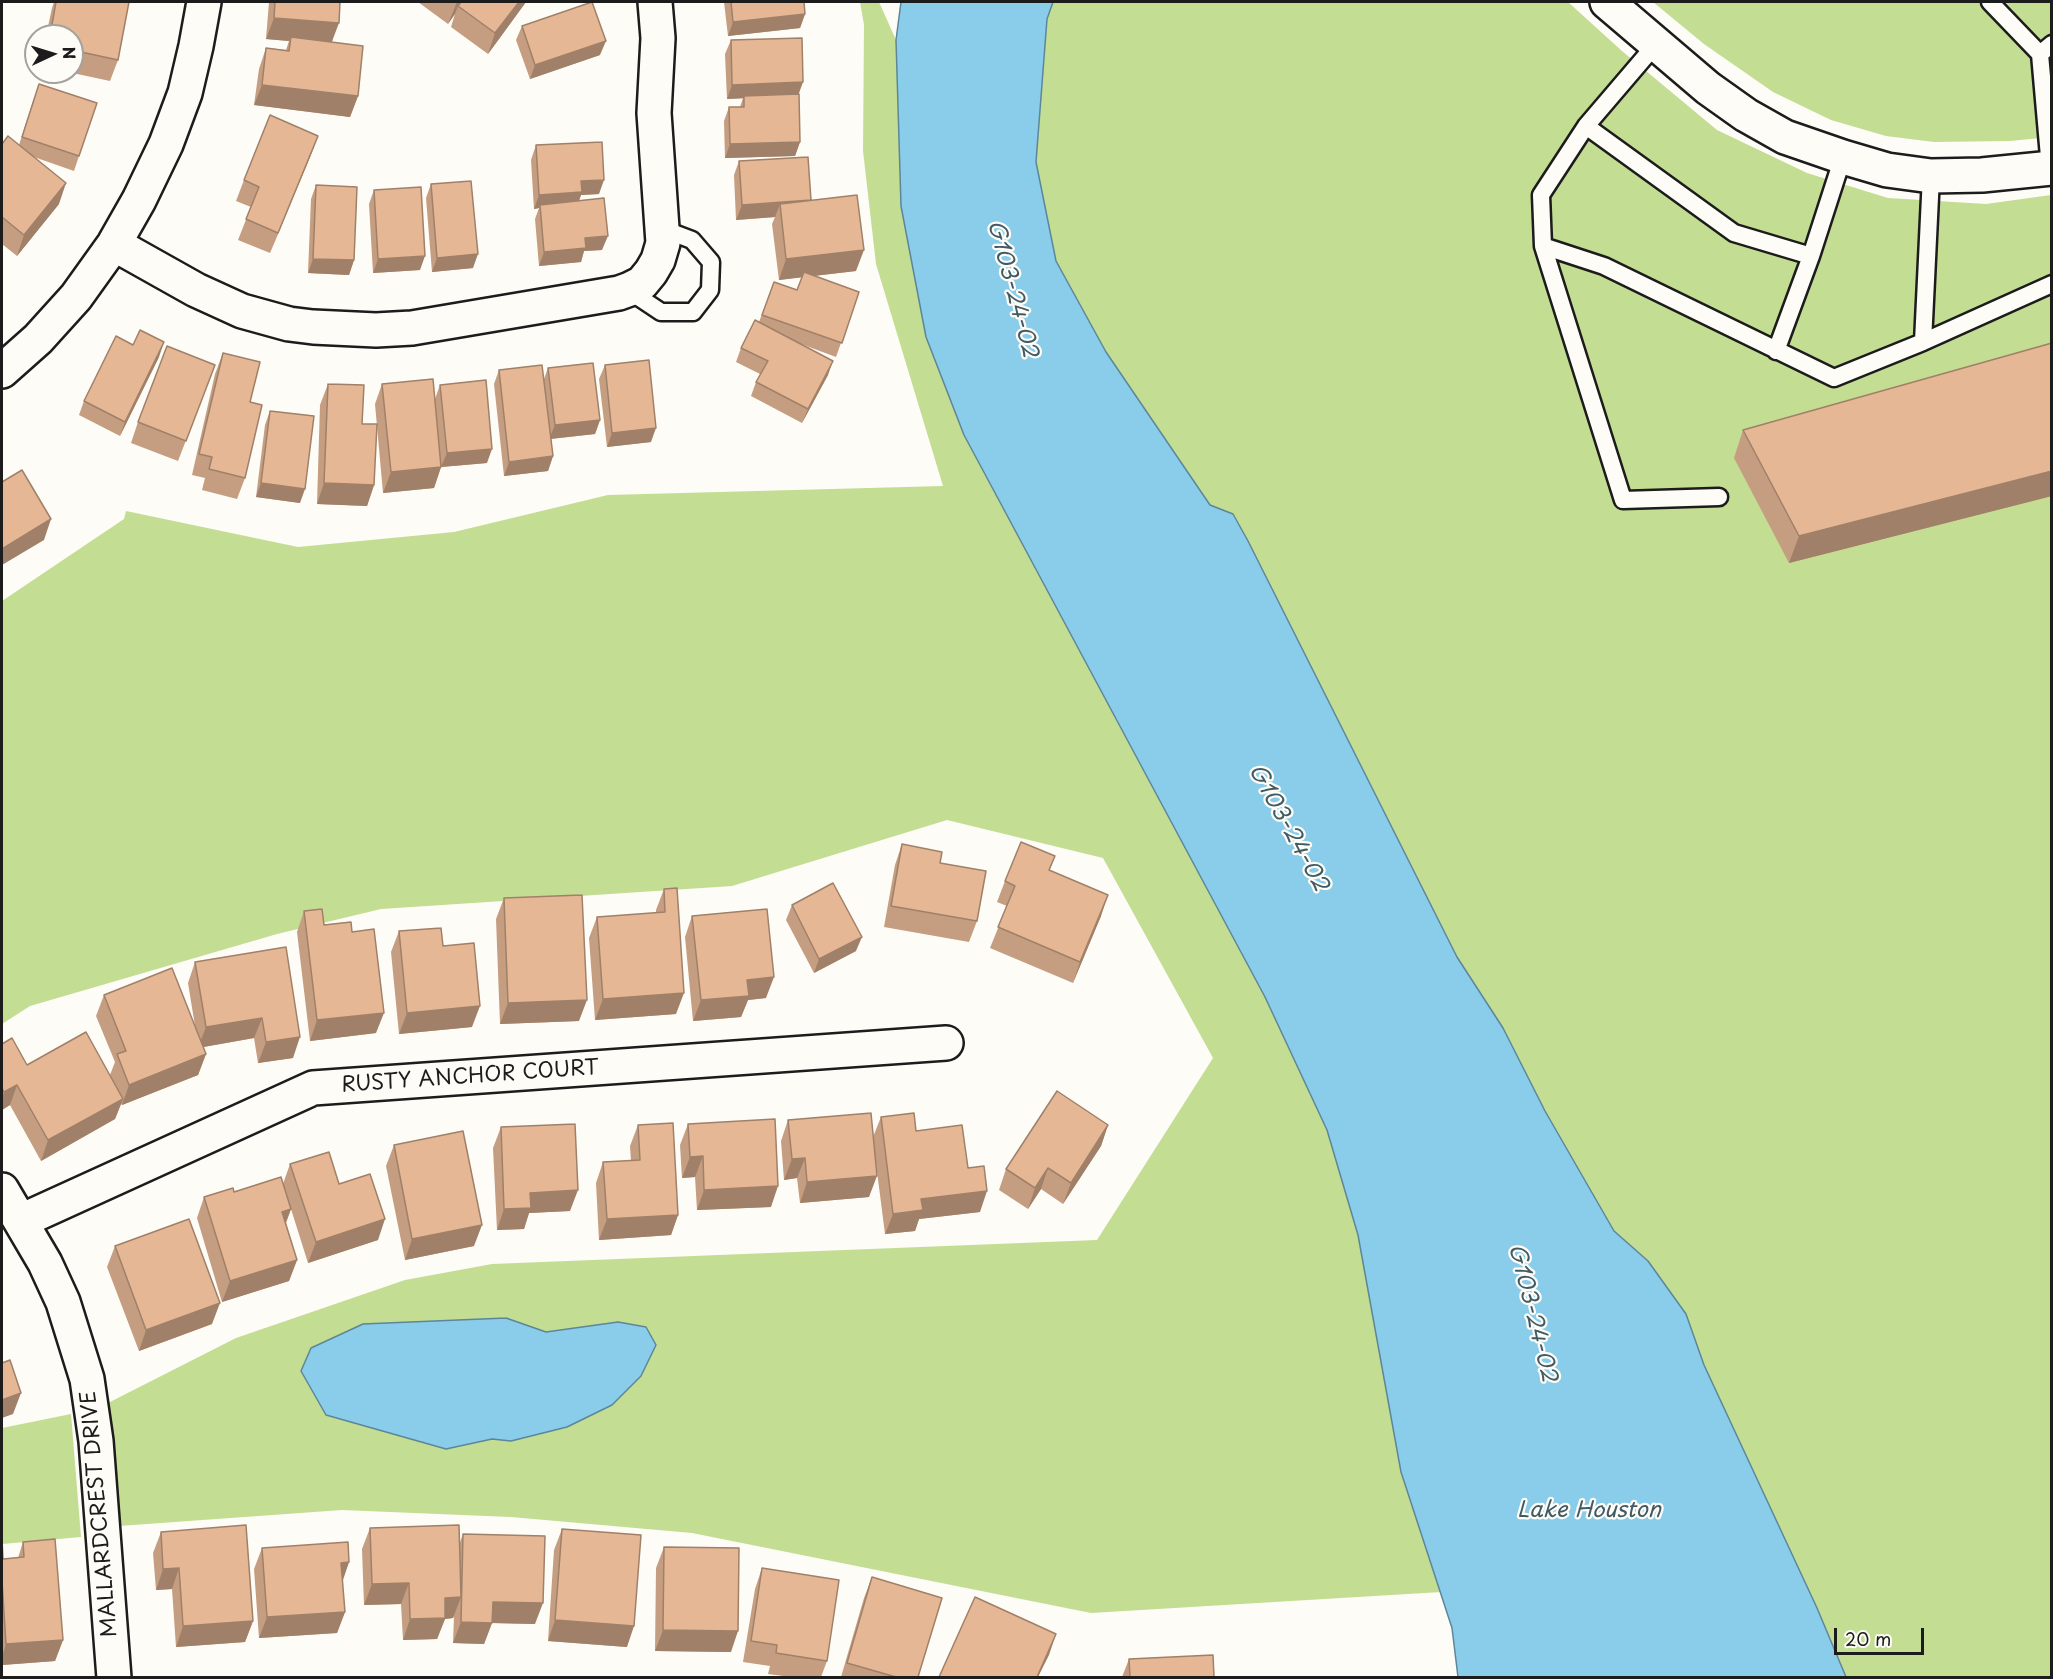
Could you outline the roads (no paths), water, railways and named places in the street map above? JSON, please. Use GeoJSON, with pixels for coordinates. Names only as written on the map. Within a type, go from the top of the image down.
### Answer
{"type":"FeatureCollection","features":[{"type":"Feature","properties":{"kind":"street"},"geometry":{"type":"LineString","coordinates":[[2,371],[38,339],[76,297],[114,244],[139,200],[166,144],[185,93],[204,2]]}},
{"type":"Feature","properties":{"kind":"street"},"geometry":{"type":"LineString","coordinates":[[114,244],[196,290],[242,311],[289,324],[313,327],[376,330],[412,328],[628,290],[642,282],[658,260],[663,243],[654,113],[658,38],[655,2]]}},
{"type":"Feature","properties":{"kind":"street"},"geometry":{"type":"LineString","coordinates":[[1607,2],[1708,88],[1746,115],[1785,136],[1887,170],[1931,176],[1982,175],[2051,168]]}},
{"type":"Feature","properties":{"kind":"street","name":"RUSTY ANCHOR COURT"},"geometry":{"type":"LineString","coordinates":[[21,1221],[313,1088],[946,1043]]}},
{"type":"Feature","properties":{"kind":"street","name":"MALLARDCREST DRIVE"},"geometry":{"type":"LineString","coordinates":[[2,1190],[45,1263],[63,1302],[87,1379],[96,1441],[114,1677]]}},
{"type":"Feature","properties":{"kind":"lane"},"geometry":{"type":"LineString","coordinates":[[1990,2],[2046,49],[2051,168]]}},
{"type":"Feature","properties":{"kind":"lane"},"geometry":{"type":"LineString","coordinates":[[1656,44],[1586,126],[1541,195],[1543,246],[1623,500],[1719,497]]}},
{"type":"Feature","properties":{"kind":"lane"},"geometry":{"type":"LineString","coordinates":[[1586,126],[1734,233],[1811,256]]}},
{"type":"Feature","properties":{"kind":"lane"},"geometry":{"type":"LineString","coordinates":[[1776,351],[1811,256],[1843,157]]}},
{"type":"Feature","properties":{"kind":"lane"},"geometry":{"type":"LineString","coordinates":[[1923,342],[1931,176]]}},
{"type":"Feature","properties":{"kind":"lane"},"geometry":{"type":"LineString","coordinates":[[628,290],[661,312],[693,312],[710,290],[711,262],[692,240],[663,230]]}},
{"type":"Feature","properties":{"kind":"lane"},"geometry":{"type":"LineString","coordinates":[[1543,246],[1604,266],[1834,378],[1923,342],[2052,284]]}},
{"type":"Feature","properties":{"kind":"water","name":"Lake Houston"},"geometry":{"type":"Polygon","coordinates":[[[901,2],[1053,2],[1047,19],[1036,162],[1056,261],[1106,352],[1210,505],[1233,514],[1457,957],[1503,1028],[1545,1111],[1614,1231],[1648,1261],[1686,1314],[1704,1365],[1817,1608],[1846,1677],[1458,1677],[1452,1628],[1401,1472],[1358,1235],[1327,1130],[1265,997],[964,435],[926,337],[901,206],[896,40],[901,2]]]}},
{"type":"Feature","properties":{"kind":"water"},"geometry":{"type":"Polygon","coordinates":[[[506,1318],[546,1332],[618,1322],[646,1327],[656,1345],[641,1376],[612,1405],[567,1427],[511,1441],[492,1439],[446,1449],[326,1415],[301,1371],[311,1348],[363,1324],[506,1318]]]}},
{"type":"Feature","properties":{"kind":"water label","name":"G103-24-02"},"geometry":{"type":"Point","coordinates":[1012,289]}},
{"type":"Feature","properties":{"kind":"water label","name":"G103-24-02"},"geometry":{"type":"Point","coordinates":[1288,828]}},
{"type":"Feature","properties":{"kind":"water label","name":"G103-24-02"},"geometry":{"type":"Point","coordinates":[1532,1313]}}]}
